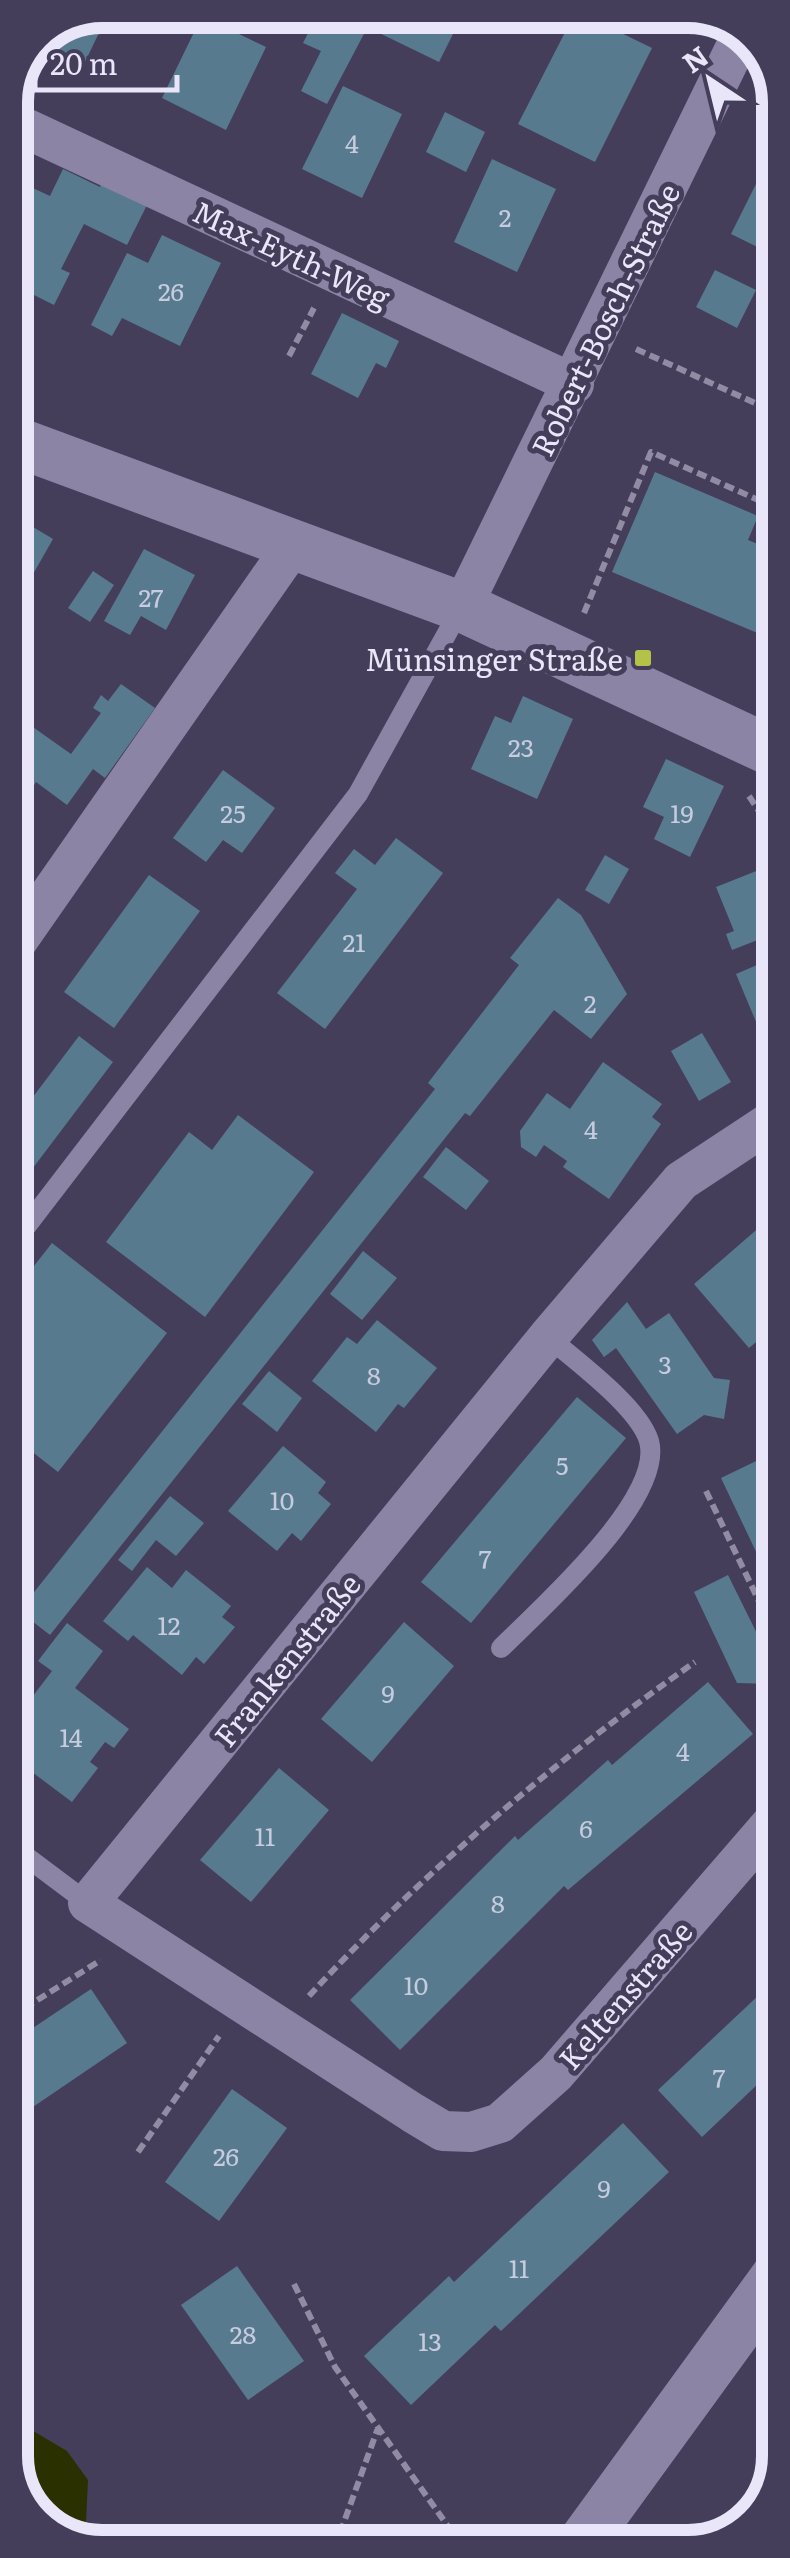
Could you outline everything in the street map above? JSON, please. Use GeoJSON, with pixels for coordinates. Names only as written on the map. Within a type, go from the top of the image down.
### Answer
{"type":"FeatureCollection","features":[{"type":"Feature","properties":{"kind":"street","name":"Robert-Bosch-Straße"},"geometry":{"type":"LineString","coordinates":[[462,607],[737,46]]}},
{"type":"Feature","properties":{"kind":"street","name":"Max-Eyth-Weg"},"geometry":{"type":"LineString","coordinates":[[28,129],[574,384]]}},
{"type":"Feature","properties":{"kind":"street"},"geometry":{"type":"LineString","coordinates":[[28,447],[462,607],[762,747]]}},
{"type":"Feature","properties":{"kind":"street"},"geometry":{"type":"LineString","coordinates":[[28,926],[294,544]]}},
{"type":"Feature","properties":{"kind":"street","name":"Frankenstraße"},"geometry":{"type":"LineString","coordinates":[[88,1902],[548,1337],[681,1181],[762,1128]]}},
{"type":"Feature","properties":{"kind":"street","name":"Keltenstraße"},"geometry":{"type":"LineString","coordinates":[[282,2027],[444,2131],[471,2132],[500,2122],[556,2073],[762,1835]]}},
{"type":"Feature","properties":{"kind":"street"},"geometry":{"type":"LineString","coordinates":[[88,1902],[282,2027]]}},
{"type":"Feature","properties":{"kind":"street"},"geometry":{"type":"LineString","coordinates":[[592,2530],[762,2296]]}},
{"type":"Feature","properties":{"kind":"lane"},"geometry":{"type":"LineString","coordinates":[[28,1225],[358,794],[462,607]]}},
{"type":"Feature","properties":{"kind":"lane"},"geometry":{"type":"LineString","coordinates":[[501,1648],[614,1534],[648,1469],[648,1441],[633,1418],[596,1377],[548,1337]]}},
{"type":"Feature","properties":{"kind":"lane"},"geometry":{"type":"LineString","coordinates":[[28,1858],[88,1902]]}},
{"type":"Feature","properties":{"kind":"path"},"geometry":{"type":"LineString","coordinates":[[598,333],[762,406]]}},
{"type":"Feature","properties":{"kind":"path"},"geometry":{"type":"LineString","coordinates":[[566,655],[651,452],[762,502]]}},
{"type":"Feature","properties":{"kind":"path"},"geometry":{"type":"LineString","coordinates":[[706,1490],[762,1607]]}},
{"type":"Feature","properties":{"kind":"path"},"geometry":{"type":"LineString","coordinates":[[282,2027],[368,1932],[539,1782],[695,1662]]}},
{"type":"Feature","properties":{"kind":"path"},"geometry":{"type":"LineString","coordinates":[[28,2006],[140,1936]]}},
{"type":"Feature","properties":{"kind":"path"},"geometry":{"type":"LineString","coordinates":[[138,2152],[243,2002]]}},
{"type":"Feature","properties":{"kind":"path"},"geometry":{"type":"LineString","coordinates":[[294,2284],[335,2366],[451,2530]]}},
{"type":"Feature","properties":{"kind":"path"},"geometry":{"type":"LineString","coordinates":[[340,2530],[378,2428]]}},
{"type":"Feature","properties":{"kind":"shaded area"},"geometry":{"type":"Polygon","coordinates":[[[28,2428],[67,2451],[88,2480],[86,2529],[56,2515],[40,2498],[30,2476],[28,2428]]]}},
{"type":"Feature","properties":{"kind":"building"},"geometry":{"type":"Polygon","coordinates":[[[101,28],[85,62],[52,47],[73,33],[101,28]]]}},
{"type":"Feature","properties":{"kind":"building"},"geometry":{"type":"Polygon","coordinates":[[[196,28],[227,28],[266,47],[226,130],[162,98],[196,28]]]}},
{"type":"Feature","properties":{"kind":"building"},"geometry":{"type":"Polygon","coordinates":[[[311,28],[367,28],[327,104],[301,91],[321,51],[303,43],[311,28]]]}},
{"type":"Feature","properties":{"kind":"building"},"geometry":{"type":"Polygon","coordinates":[[[374,28],[456,28],[439,62],[374,28]]]}},
{"type":"Feature","properties":{"kind":"building"},"geometry":{"type":"Polygon","coordinates":[[[567,28],[611,28],[652,48],[595,162],[518,124],[567,28]]]}},
{"type":"Feature","properties":{"kind":"building"},"geometry":{"type":"Polygon","coordinates":[[[343,86],[402,114],[362,198],[302,169],[343,86]]]}},
{"type":"Feature","properties":{"kind":"building"},"geometry":{"type":"Polygon","coordinates":[[[445,112],[485,132],[466,172],[426,152],[445,112]]]}},
{"type":"Feature","properties":{"kind":"building"},"geometry":{"type":"Polygon","coordinates":[[[492,159],[556,189],[517,272],[454,242],[492,159]]]}},
{"type":"Feature","properties":{"kind":"building"},"geometry":{"type":"Polygon","coordinates":[[[63,169],[100,187],[104,178],[149,201],[127,245],[84,224],[61,269],[70,273],[54,305],[28,292],[28,186],[50,196],[63,169]]]}},
{"type":"Feature","properties":{"kind":"building"},"geometry":{"type":"Polygon","coordinates":[[[762,172],[762,249],[731,234],[762,172]]]}},
{"type":"Feature","properties":{"kind":"building"},"geometry":{"type":"Polygon","coordinates":[[[162,235],[221,263],[180,346],[122,318],[112,336],[91,325],[127,253],[148,263],[162,235]]]}},
{"type":"Feature","properties":{"kind":"building"},"geometry":{"type":"Polygon","coordinates":[[[715,270],[756,290],[737,328],[696,307],[715,270]]]}},
{"type":"Feature","properties":{"kind":"building"},"geometry":{"type":"Polygon","coordinates":[[[342,313],[399,341],[386,368],[376,363],[358,398],[311,374],[342,313]]]}},
{"type":"Feature","properties":{"kind":"building"},"geometry":{"type":"Polygon","coordinates":[[[655,472],[758,516],[748,540],[762,546],[762,635],[612,572],[655,472]]]}},
{"type":"Feature","properties":{"kind":"building"},"geometry":{"type":"Polygon","coordinates":[[[28,524],[53,539],[28,583],[28,524]]]}},
{"type":"Feature","properties":{"kind":"building"},"geometry":{"type":"Polygon","coordinates":[[[144,549],[195,575],[166,630],[141,616],[130,635],[104,621],[144,549]]]}},
{"type":"Feature","properties":{"kind":"building"},"geometry":{"type":"Polygon","coordinates":[[[93,571],[114,585],[90,622],[68,608],[93,571]]]}},
{"type":"Feature","properties":{"kind":"building"},"geometry":{"type":"Polygon","coordinates":[[[121,684],[155,708],[105,778],[93,769],[67,805],[36,782],[28,792],[28,724],[71,754],[101,713],[93,708],[101,695],[108,701],[121,684]]]}},
{"type":"Feature","properties":{"kind":"building"},"geometry":{"type":"Polygon","coordinates":[[[523,696],[573,719],[537,799],[471,769],[495,716],[511,723],[523,696]]]}},
{"type":"Feature","properties":{"kind":"building"},"geometry":{"type":"Polygon","coordinates":[[[666,759],[724,786],[690,857],[654,839],[664,817],[643,807],[666,759]]]}},
{"type":"Feature","properties":{"kind":"building"},"geometry":{"type":"Polygon","coordinates":[[[223,770],[275,808],[242,853],[223,840],[206,862],[173,838],[223,770]]]}},
{"type":"Feature","properties":{"kind":"building"},"geometry":{"type":"Polygon","coordinates":[[[396,838],[443,873],[325,1029],[277,993],[357,889],[335,873],[354,849],[375,865],[396,838]]]}},
{"type":"Feature","properties":{"kind":"building"},"geometry":{"type":"Polygon","coordinates":[[[605,855],[629,869],[609,904],[585,890],[605,855]]]}},
{"type":"Feature","properties":{"kind":"building"},"geometry":{"type":"Polygon","coordinates":[[[762,869],[762,938],[732,950],[726,934],[734,931],[716,887],[762,869]]]}},
{"type":"Feature","properties":{"kind":"building"},"geometry":{"type":"Polygon","coordinates":[[[149,875],[200,911],[114,1028],[64,992],[149,875]]]}},
{"type":"Feature","properties":{"kind":"building"},"geometry":{"type":"Polygon","coordinates":[[[558,898],[581,915],[627,994],[591,1039],[554,1010],[470,1116],[465,1113],[50,1635],[28,1618],[28,1600],[435,1089],[428,1083],[519,965],[510,958],[558,898]]]}},
{"type":"Feature","properties":{"kind":"building"},"geometry":{"type":"Polygon","coordinates":[[[762,963],[762,1036],[736,974],[762,963]]]}},
{"type":"Feature","properties":{"kind":"building"},"geometry":{"type":"Polygon","coordinates":[[[702,1033],[731,1082],[699,1101],[671,1051],[702,1033]]]}},
{"type":"Feature","properties":{"kind":"building"},"geometry":{"type":"Polygon","coordinates":[[[79,1036],[113,1062],[28,1174],[28,1104],[79,1036]]]}},
{"type":"Feature","properties":{"kind":"building"},"geometry":{"type":"Polygon","coordinates":[[[603,1062],[662,1104],[652,1117],[661,1124],[609,1199],[563,1167],[567,1161],[544,1145],[536,1157],[521,1147],[520,1131],[547,1093],[570,1109],[603,1062]]]}},
{"type":"Feature","properties":{"kind":"building"},"geometry":{"type":"Polygon","coordinates":[[[238,1115],[314,1172],[205,1317],[106,1242],[189,1132],[212,1150],[238,1115]]]}},
{"type":"Feature","properties":{"kind":"building"},"geometry":{"type":"Polygon","coordinates":[[[446,1147],[489,1181],[466,1210],[423,1177],[446,1147]]]}},
{"type":"Feature","properties":{"kind":"building"},"geometry":{"type":"Polygon","coordinates":[[[762,1225],[762,1337],[749,1348],[694,1284],[762,1225]]]}},
{"type":"Feature","properties":{"kind":"building"},"geometry":{"type":"Polygon","coordinates":[[[52,1243],[167,1333],[58,1472],[28,1449],[28,1274],[52,1243]]]}},
{"type":"Feature","properties":{"kind":"building"},"geometry":{"type":"Polygon","coordinates":[[[363,1251],[397,1278],[362,1320],[330,1294],[363,1251]]]}},
{"type":"Feature","properties":{"kind":"building"},"geometry":{"type":"Polygon","coordinates":[[[627,1302],[646,1329],[669,1313],[714,1378],[730,1380],[724,1419],[704,1415],[677,1434],[616,1348],[604,1357],[592,1340],[627,1302]]]}},
{"type":"Feature","properties":{"kind":"building"},"geometry":{"type":"Polygon","coordinates":[[[377,1320],[437,1368],[404,1408],[398,1404],[376,1432],[312,1381],[347,1337],[357,1344],[377,1320]]]}},
{"type":"Feature","properties":{"kind":"building"},"geometry":{"type":"Polygon","coordinates":[[[269,1371],[302,1398],[277,1432],[242,1404],[269,1371]]]}},
{"type":"Feature","properties":{"kind":"building"},"geometry":{"type":"Polygon","coordinates":[[[577,1397],[626,1438],[471,1623],[421,1582],[577,1397]]]}},
{"type":"Feature","properties":{"kind":"building"},"geometry":{"type":"Polygon","coordinates":[[[283,1446],[326,1482],[318,1493],[331,1504],[301,1541],[292,1533],[277,1551],[228,1511],[283,1446]]]}},
{"type":"Feature","properties":{"kind":"building"},"geometry":{"type":"Polygon","coordinates":[[[762,1458],[762,1564],[721,1478],[762,1458]]]}},
{"type":"Feature","properties":{"kind":"building"},"geometry":{"type":"Polygon","coordinates":[[[170,1496],[204,1523],[176,1556],[156,1540],[132,1571],[118,1560],[170,1496]]]}},
{"type":"Feature","properties":{"kind":"building"},"geometry":{"type":"Polygon","coordinates":[[[147,1567],[172,1588],[186,1570],[231,1606],[222,1617],[235,1627],[204,1664],[196,1657],[182,1675],[133,1635],[128,1641],[103,1621],[147,1567]]]}},
{"type":"Feature","properties":{"kind":"building"},"geometry":{"type":"Polygon","coordinates":[[[728,1575],[762,1644],[762,1684],[737,1683],[694,1592],[728,1575]]]}},
{"type":"Feature","properties":{"kind":"building"},"geometry":{"type":"Polygon","coordinates":[[[404,1622],[454,1666],[372,1762],[321,1719],[404,1622]]]}},
{"type":"Feature","properties":{"kind":"building"},"geometry":{"type":"Polygon","coordinates":[[[67,1623],[103,1651],[75,1688],[129,1729],[114,1748],[105,1742],[90,1762],[98,1768],[72,1802],[28,1769],[28,1702],[52,1671],[38,1661],[67,1623]]]}},
{"type":"Feature","properties":{"kind":"building"},"geometry":{"type":"Polygon","coordinates":[[[708,1682],[753,1734],[568,1890],[564,1886],[400,2050],[350,2000],[515,1836],[518,1840],[608,1760],[612,1765],[708,1682]]]}},
{"type":"Feature","properties":{"kind":"building"},"geometry":{"type":"Polygon","coordinates":[[[279,1768],[329,1810],[251,1902],[200,1860],[279,1768]]]}},
{"type":"Feature","properties":{"kind":"building"},"geometry":{"type":"Polygon","coordinates":[[[91,1989],[127,2043],[28,2110],[28,2031],[91,1989]]]}},
{"type":"Feature","properties":{"kind":"building"},"geometry":{"type":"Polygon","coordinates":[[[762,1992],[762,2080],[702,2137],[658,2090],[762,1992]]]}},
{"type":"Feature","properties":{"kind":"building"},"geometry":{"type":"Polygon","coordinates":[[[232,2089],[287,2128],[219,2221],[165,2182],[232,2089]]]}},
{"type":"Feature","properties":{"kind":"building"},"geometry":{"type":"Polygon","coordinates":[[[623,2123],[669,2172],[501,2331],[495,2325],[411,2405],[364,2356],[449,2276],[454,2282],[623,2123]]]}},
{"type":"Feature","properties":{"kind":"building"},"geometry":{"type":"Polygon","coordinates":[[[237,2266],[304,2361],[248,2400],[181,2305],[237,2266]]]}},
{"type":"Feature","properties":{"kind":"place","name":"Münsinger Straße"},"geometry":{"type":"Point","coordinates":[643,658]}}]}
